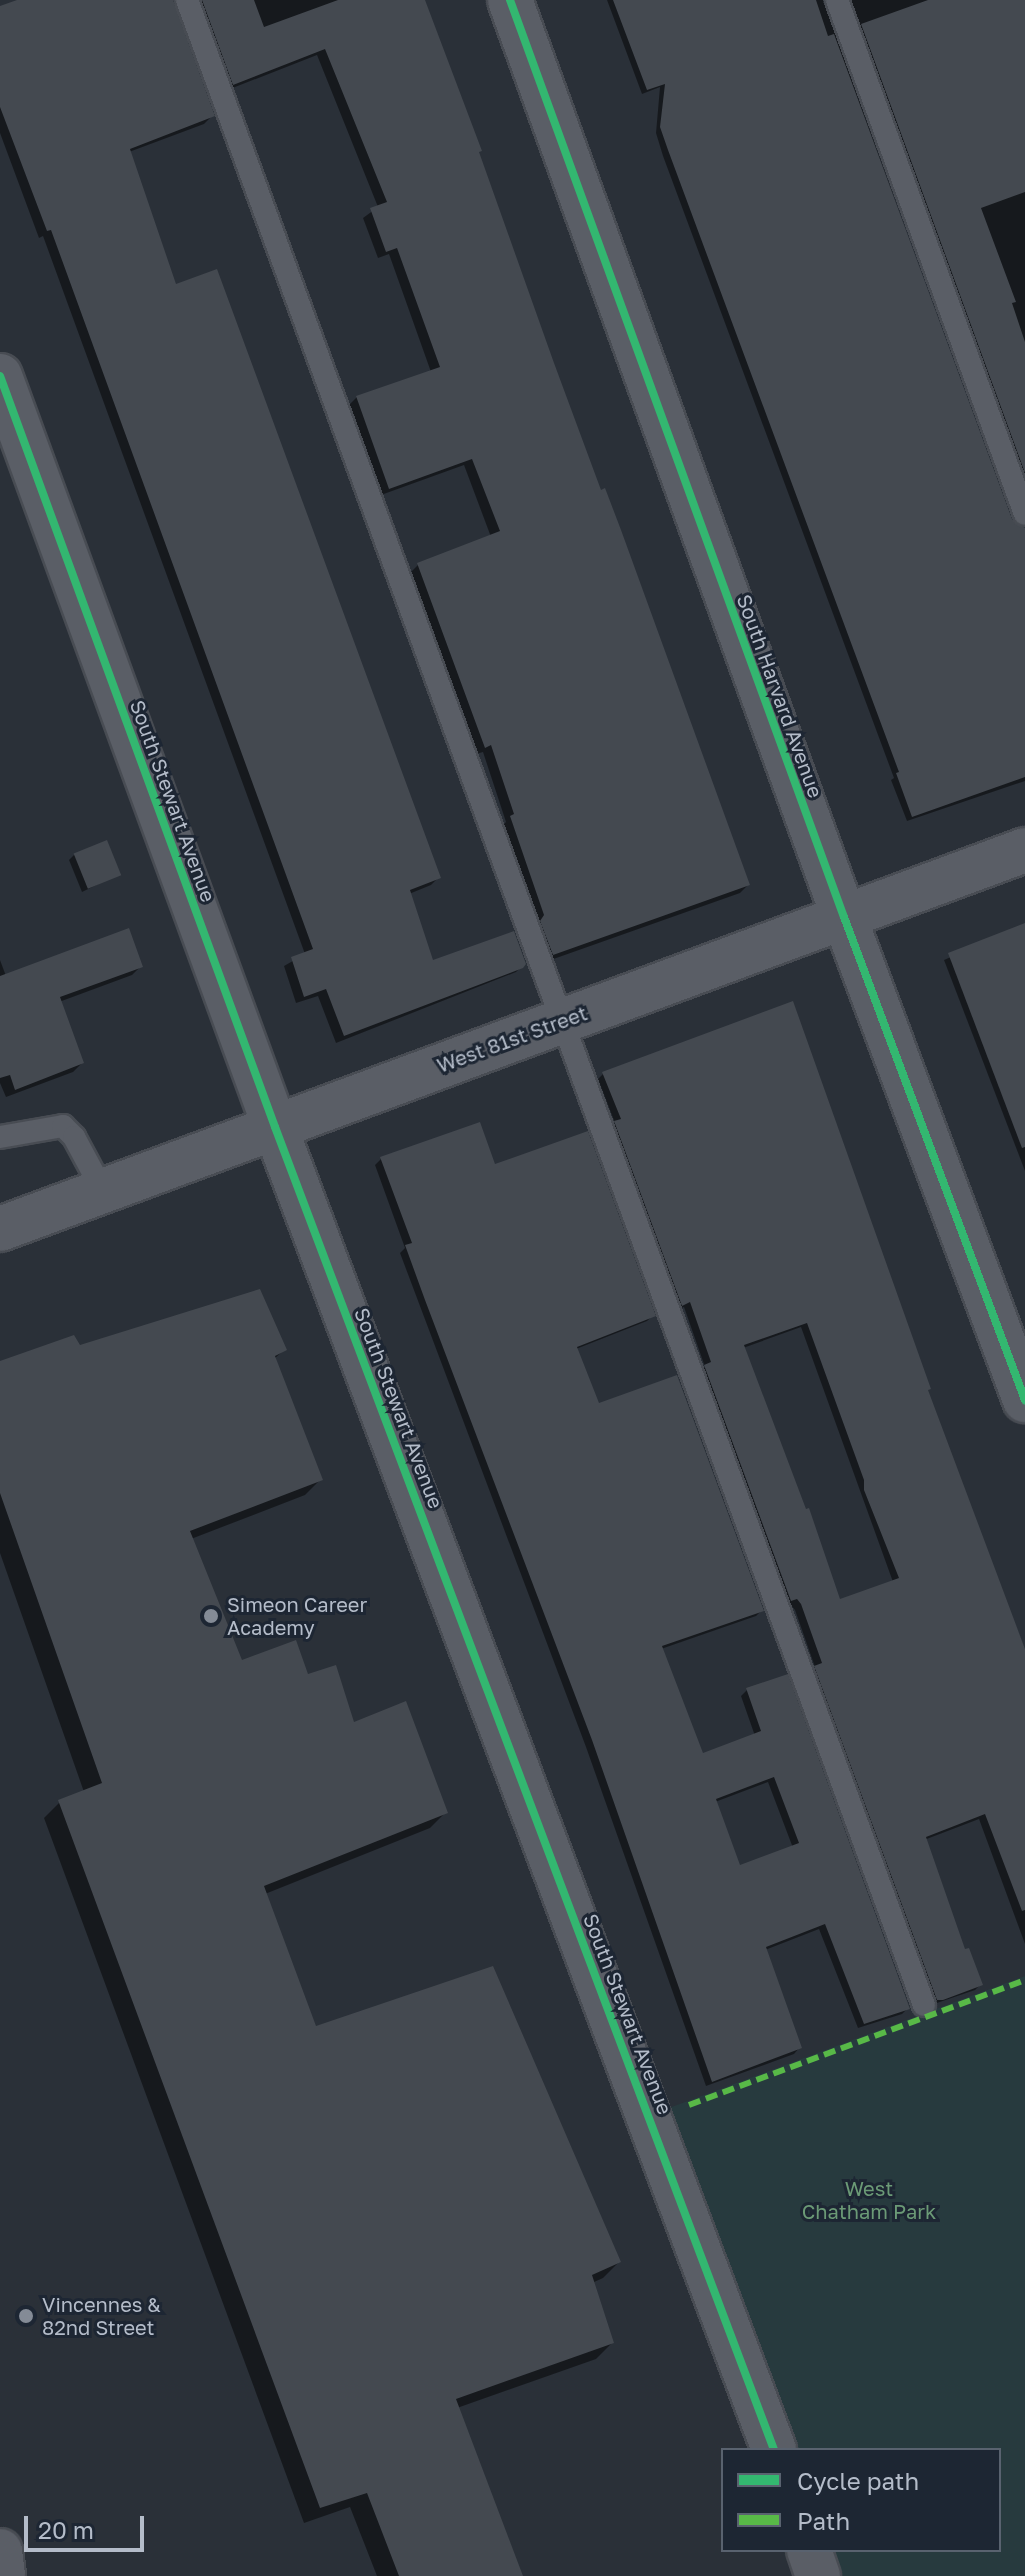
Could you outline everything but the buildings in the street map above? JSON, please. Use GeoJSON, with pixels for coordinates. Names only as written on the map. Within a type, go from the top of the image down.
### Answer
{"type":"FeatureCollection","features":[{"type":"Feature","properties":{"kind":"street","name":"South Harvard Avenue"},"geometry":{"type":"LineString","coordinates":[[510,0],[844,917],[1025,1400]]}},
{"type":"Feature","properties":{"kind":"street","name":"South Stewart Avenue"},"geometry":{"type":"LineString","coordinates":[[0,376],[275,1127],[773,2448]]}},
{"type":"Feature","properties":{"kind":"street","name":"West 81st Street"},"geometry":{"type":"LineString","coordinates":[[0,1229],[1025,850]]}},
{"type":"Feature","properties":{"kind":"street"},"geometry":{"type":"LineString","coordinates":[[0,2551],[3,2576]]}},
{"type":"Feature","properties":{"kind":"street"},"geometry":{"type":"LineString","coordinates":[[810,2552],[818,2576]]}},
{"type":"Feature","properties":{"kind":"lane"},"geometry":{"type":"LineString","coordinates":[[187,0],[924,2005]]}},
{"type":"Feature","properties":{"kind":"lane"},"geometry":{"type":"LineString","coordinates":[[837,0],[1025,514]]}},
{"type":"Feature","properties":{"kind":"lane"},"geometry":{"type":"LineString","coordinates":[[0,1137],[63,1126],[74,1137],[103,1191]]}},
{"type":"Feature","properties":{"kind":"green space","name":"West Chatham Park"},"geometry":{"type":"Polygon","coordinates":[[[1025,1976],[1025,2576],[841,2576],[833,2552],[1001,2552],[1001,2448],[794,2448],[669,2108],[1025,1976]]]}},
{"type":"Feature","properties":{"kind":"marked path"},"geometry":{"type":"LineString","coordinates":[[689,2105],[1025,1980]]}},
{"type":"Feature","properties":{"kind":"cycle path"},"geometry":{"type":"LineString","coordinates":[[510,0],[844,917],[1025,1400]]}},
{"type":"Feature","properties":{"kind":"cycle path"},"geometry":{"type":"LineString","coordinates":[[0,376],[275,1127],[773,2448]]}},
{"type":"Feature","properties":{"kind":"place","name":"Simeon Career Academy"},"geometry":{"type":"Point","coordinates":[211,1616]}},
{"type":"Feature","properties":{"kind":"place","name":"Vincennes & 82nd Street"},"geometry":{"type":"Point","coordinates":[26,2316]}}]}
